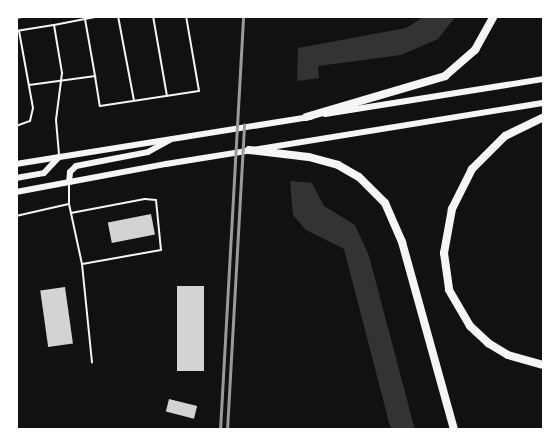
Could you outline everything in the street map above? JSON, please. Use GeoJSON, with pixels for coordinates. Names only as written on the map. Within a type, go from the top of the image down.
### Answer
{"type":"FeatureCollection","features":[{"type":"Feature","properties":{"kind":"highway"},"geometry":{"type":"LineString","coordinates":[[306,117],[445,76],[476,50],[494,16]]}},
{"type":"Feature","properties":{"kind":"highway"},"geometry":{"type":"LineString","coordinates":[[544,117],[505,136],[472,170],[452,209],[444,253],[449,290],[470,326],[488,343],[508,355],[544,365]]}},
{"type":"Feature","properties":{"kind":"highway"},"geometry":{"type":"LineString","coordinates":[[249,150],[309,157],[338,165],[359,177],[385,203],[400,237],[454,430]]}},
{"type":"Feature","properties":{"kind":"main road"},"geometry":{"type":"LineString","coordinates":[[16,164],[544,79]]}},
{"type":"Feature","properties":{"kind":"main road"},"geometry":{"type":"LineString","coordinates":[[16,192],[249,150],[544,104]]}},
{"type":"Feature","properties":{"kind":"main road"},"geometry":{"type":"LineString","coordinates":[[69,182],[70,172],[76,166],[148,152],[173,138]]}},
{"type":"Feature","properties":{"kind":"main road"},"geometry":{"type":"LineString","coordinates":[[16,178],[44,172],[59,157]]}},
{"type":"Feature","properties":{"kind":"lane"},"geometry":{"type":"LineString","coordinates":[[16,126],[30,121],[33,108],[18,31],[100,16]]}},
{"type":"Feature","properties":{"kind":"lane"},"geometry":{"type":"LineString","coordinates":[[118,16],[134,101]]}},
{"type":"Feature","properties":{"kind":"lane"},"geometry":{"type":"LineString","coordinates":[[153,16],[167,96]]}},
{"type":"Feature","properties":{"kind":"lane"},"geometry":{"type":"LineString","coordinates":[[85,19],[100,106],[199,92],[186,16]]}},
{"type":"Feature","properties":{"kind":"lane"},"geometry":{"type":"LineString","coordinates":[[54,24],[61,80],[56,120],[59,157]]}},
{"type":"Feature","properties":{"kind":"lane"},"geometry":{"type":"LineString","coordinates":[[29,85],[95,76]]}},
{"type":"Feature","properties":{"kind":"lane"},"geometry":{"type":"LineString","coordinates":[[69,182],[69,204],[82,264],[92,362]]}},
{"type":"Feature","properties":{"kind":"lane"},"geometry":{"type":"LineString","coordinates":[[71,212],[145,199],[156,200],[161,250],[82,264]]}},
{"type":"Feature","properties":{"kind":"lane"},"geometry":{"type":"LineString","coordinates":[[16,216],[69,204]]}},
{"type":"Feature","properties":{"kind":"shaded area"},"geometry":{"type":"Polygon","coordinates":[[[425,16],[456,16],[438,39],[401,55],[318,66],[319,78],[297,81],[298,48],[406,28],[425,16]]]}},
{"type":"Feature","properties":{"kind":"shaded area"},"geometry":{"type":"Polygon","coordinates":[[[290,181],[312,183],[324,206],[355,225],[369,256],[415,430],[391,430],[344,249],[306,230],[293,215],[290,181]]]}},
{"type":"Feature","properties":{"kind":"building"},"geometry":{"type":"Polygon","coordinates":[[[16,16],[29,16],[29,17],[16,19],[16,16]]]}},
{"type":"Feature","properties":{"kind":"building"},"geometry":{"type":"Polygon","coordinates":[[[151,214],[155,235],[112,243],[108,222],[151,214]]]}},
{"type":"Feature","properties":{"kind":"building"},"geometry":{"type":"Polygon","coordinates":[[[177,286],[204,286],[204,371],[177,371],[177,286]]]}},
{"type":"Feature","properties":{"kind":"building"},"geometry":{"type":"Polygon","coordinates":[[[65,287],[73,343],[48,347],[40,290],[65,287]]]}},
{"type":"Feature","properties":{"kind":"building"},"geometry":{"type":"Polygon","coordinates":[[[169,399],[197,406],[194,419],[166,412],[169,399]]]}},
{"type":"Feature","properties":{"kind":"railway"},"geometry":{"type":"LineString","coordinates":[[220,430],[243,16]]}},
{"type":"Feature","properties":{"kind":"railway"},"geometry":{"type":"LineString","coordinates":[[227,430],[244,124]]}}]}
